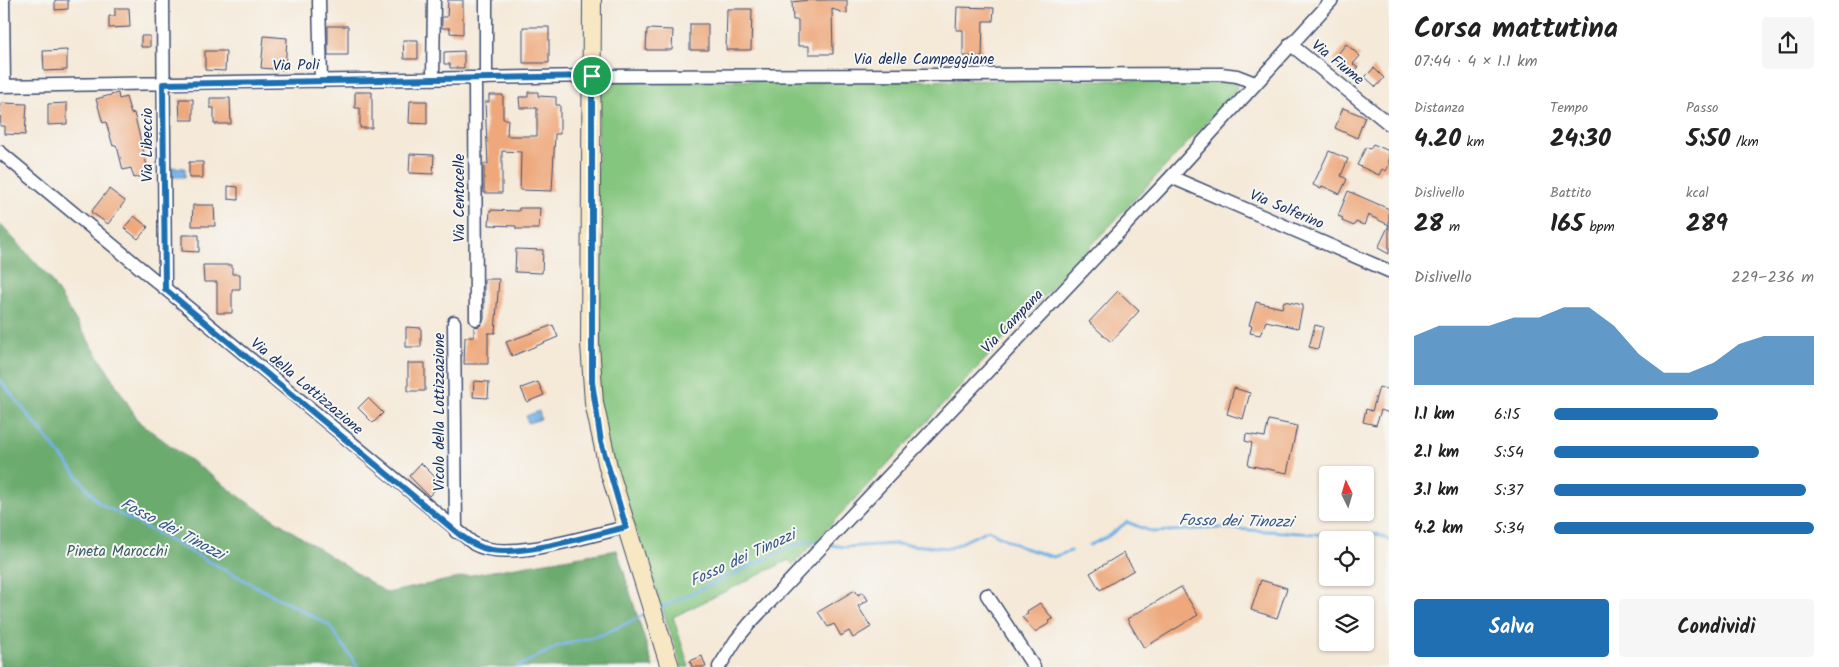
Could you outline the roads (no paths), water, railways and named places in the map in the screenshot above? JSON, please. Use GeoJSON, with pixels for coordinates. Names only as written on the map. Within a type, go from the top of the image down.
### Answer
{"type":"FeatureCollection","features":[{"type":"Feature","properties":{"kind":"street"},"geometry":{"type":"LineString","coordinates":[[2,86],[4,0]]}},
{"type":"Feature","properties":{"kind":"street","name":"Via Libeccio"},"geometry":{"type":"LineString","coordinates":[[163,0],[165,289]]}},
{"type":"Feature","properties":{"kind":"street"},"geometry":{"type":"LineString","coordinates":[[319,0],[321,81]]}},
{"type":"Feature","properties":{"kind":"street"},"geometry":{"type":"LineString","coordinates":[[433,79],[434,0]]}},
{"type":"Feature","properties":{"kind":"street","name":"Via Centocelle"},"geometry":{"type":"LineString","coordinates":[[476,319],[480,78],[486,0]]}},
{"type":"Feature","properties":{"kind":"street"},"geometry":{"type":"LineString","coordinates":[[592,0],[592,382],[601,442],[670,667]]}},
{"type":"Feature","properties":{"kind":"street","name":"Via Campana"},"geometry":{"type":"LineString","coordinates":[[719,667],[736,640],[814,553],[1172,177],[1290,44],[1332,0]]}},
{"type":"Feature","properties":{"kind":"street","name":"Via Fiume"},"geometry":{"type":"LineString","coordinates":[[1290,44],[1389,124]]}},
{"type":"Feature","properties":{"kind":"street","name":"Via delle Campeggiane"},"geometry":{"type":"LineString","coordinates":[[592,76],[1224,74],[1255,83]]}},
{"type":"Feature","properties":{"kind":"street","name":"Via Poli"},"geometry":{"type":"LineString","coordinates":[[2,86],[592,76]]}},
{"type":"Feature","properties":{"kind":"street","name":"Via della Lottizzazione"},"geometry":{"type":"LineString","coordinates":[[0,152],[456,532],[477,546],[492,551],[509,552],[626,527]]}},
{"type":"Feature","properties":{"kind":"street","name":"Via Solferino"},"geometry":{"type":"LineString","coordinates":[[1172,177],[1389,271]]}},
{"type":"Feature","properties":{"kind":"street","name":"Vicolo della Lottizzazione"},"geometry":{"type":"LineString","coordinates":[[454,322],[456,532]]}},
{"type":"Feature","properties":{"kind":"street"},"geometry":{"type":"LineString","coordinates":[[987,595],[1034,667]]}},
{"type":"Feature","properties":{"kind":"water"},"geometry":{"type":"Polygon","coordinates":[[[169,167],[185,168],[185,177],[169,177],[169,167]]]}},
{"type":"Feature","properties":{"kind":"water"},"geometry":{"type":"Polygon","coordinates":[[[539,411],[541,419],[528,423],[526,416],[539,411]]]}},
{"type":"Feature","properties":{"kind":"waterway","name":"Fosso dei Tinozzi"},"geometry":{"type":"LineString","coordinates":[[0,380],[99,503],[329,625],[358,667]]}},
{"type":"Feature","properties":{"kind":"waterway","name":"Fosso dei Tinozzi"},"geometry":{"type":"LineString","coordinates":[[1090,545],[1107,537],[1127,522],[1152,532],[1220,528],[1347,536],[1377,534],[1389,540]]}},
{"type":"Feature","properties":{"kind":"waterway","name":"Fosso dei Tinozzi"},"geometry":{"type":"LineString","coordinates":[[830,545],[844,547],[895,544],[950,548],[988,530],[1021,547],[1053,557],[1071,551]]}},
{"type":"Feature","properties":{"kind":"waterway","name":"Fosso dei Tinozzi"},"geometry":{"type":"LineString","coordinates":[[658,609],[805,541],[819,543]]}},
{"type":"Feature","properties":{"kind":"waterway","name":"Fosso dei Tinozzi"},"geometry":{"type":"LineString","coordinates":[[517,667],[558,646],[604,634],[648,613]]}},
{"type":"Feature","properties":{"kind":"park label","name":"Pineta Marocchi"},"geometry":{"type":"Point","coordinates":[117,551]}}]}
